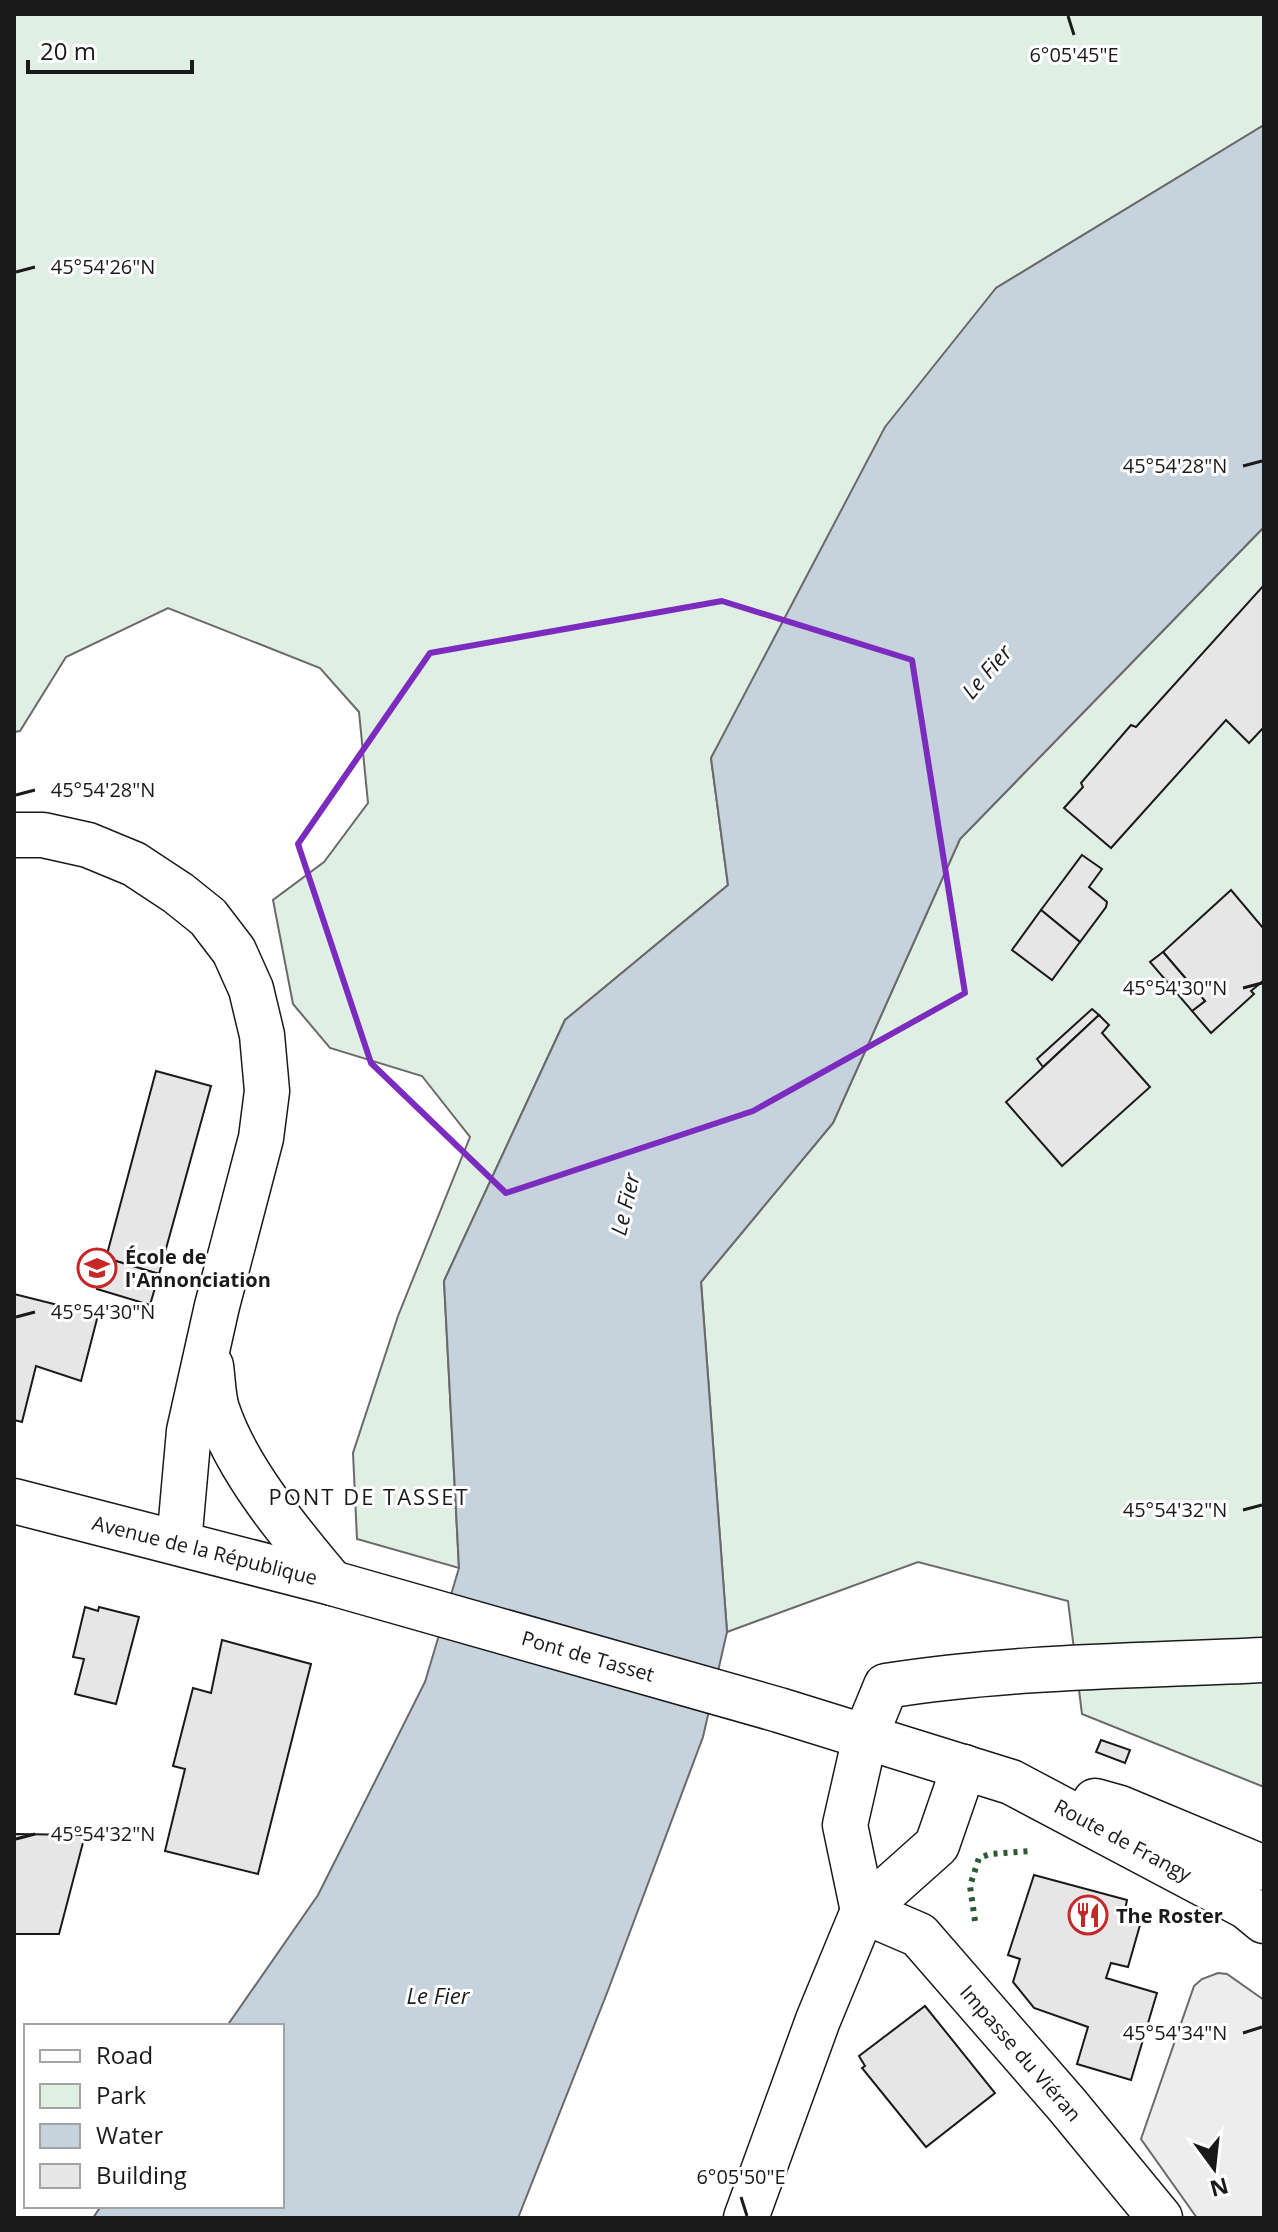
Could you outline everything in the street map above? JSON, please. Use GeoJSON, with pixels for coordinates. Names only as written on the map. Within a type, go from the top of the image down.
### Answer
{"type":"FeatureCollection","features":[{"type":"Feature","properties":{"kind":"street"},"geometry":{"type":"LineString","coordinates":[[14,835],[43,835],[88,845],[134,864],[178,893],[221,932],[234,951],[251,989],[262,1035],[267,1091],[261,1138],[189,1431],[179,1543]]}},
{"type":"Feature","properties":{"kind":"street"},"geometry":{"type":"LineString","coordinates":[[208,1344],[216,1406],[233,1448],[290,1533],[332,1583]]}},
{"type":"Feature","properties":{"kind":"street","name":"Avenue de la République"},"geometry":{"type":"LineString","coordinates":[[14,1501],[396,1601]]}},
{"type":"Feature","properties":{"kind":"street","name":"Pont de Tasset"},"geometry":{"type":"LineString","coordinates":[[396,1601],[779,1710]]}},
{"type":"Feature","properties":{"kind":"street"},"geometry":{"type":"LineString","coordinates":[[863,1911],[845,1825],[865,1737],[886,1686],[939,1677],[1004,1672],[1264,1660]]}},
{"type":"Feature","properties":{"kind":"street","name":"Route de Frangy"},"geometry":{"type":"LineString","coordinates":[[779,1710],[1022,1786],[1072,1794],[1120,1808],[1264,1868]]}},
{"type":"Feature","properties":{"kind":"street"},"geometry":{"type":"LineString","coordinates":[[746,2218],[818,2020],[863,1911],[937,1845],[964,1767]]}},
{"type":"Feature","properties":{"kind":"street","name":"Route de Frangy"},"geometry":{"type":"LineString","coordinates":[[1022,1786],[1247,1907],[1264,1921]]}},
{"type":"Feature","properties":{"kind":"street","name":"Impasse du Viéran"},"geometry":{"type":"LineString","coordinates":[[863,1911],[919,1935],[1067,2105],[1160,2218]]}},
{"type":"Feature","properties":{"kind":"highlighted area"},"geometry":{"type":"Polygon","coordinates":[[[722,601],[912,660],[965,993],[753,1111],[506,1193],[371,1063],[298,844],[430,653],[722,601]]]}},
{"type":"Feature","properties":{"kind":"green space"},"geometry":{"type":"Polygon","coordinates":[[[14,14],[1264,14],[1264,125],[996,288],[711,758],[728,885],[565,1020],[444,1281],[459,1568],[357,1539],[353,1453],[398,1316],[470,1137],[422,1076],[330,1048],[293,1004],[273,900],[324,862],[368,803],[359,712],[320,668],[168,608],[66,657],[20,731],[14,732],[14,14]]]}},
{"type":"Feature","properties":{"kind":"green space"},"geometry":{"type":"Polygon","coordinates":[[[1264,527],[1264,1787],[1082,1714],[1068,1601],[918,1562],[727,1632],[701,1282],[833,1123],[960,839],[1264,527]]]}},
{"type":"Feature","properties":{"kind":"shaded area"},"geometry":{"type":"Polygon","coordinates":[[[1218,1973],[1227,1974],[1264,2000],[1264,2218],[1197,2218],[1141,2139],[1194,1986],[1218,1973]]]}},
{"type":"Feature","properties":{"kind":"water","name":"Le Fier"},"geometry":{"type":"Polygon","coordinates":[[[1264,125],[1264,527],[960,839],[833,1123],[701,1282],[727,1632],[703,1737],[518,2218],[93,2218],[100,2208],[284,2208],[284,2024],[228,2024],[318,1895],[425,1682],[459,1568],[444,1281],[565,1020],[728,885],[711,758],[885,427],[996,288],[1264,125]]]}},
{"type":"Feature","properties":{"kind":"building"},"geometry":{"type":"Polygon","coordinates":[[[1264,585],[1264,727],[1249,743],[1226,720],[1111,848],[1064,808],[1083,787],[1081,783],[1131,725],[1136,727],[1264,585]]]}},
{"type":"Feature","properties":{"kind":"building"},"geometry":{"type":"Polygon","coordinates":[[[1082,855],[1102,869],[1089,887],[1107,902],[1080,942],[1041,910],[1082,855]]]}},
{"type":"Feature","properties":{"kind":"building"},"geometry":{"type":"Polygon","coordinates":[[[1231,890],[1264,929],[1264,980],[1251,991],[1254,994],[1211,1033],[1192,1011],[1205,1001],[1163,952],[1231,890]]]}},
{"type":"Feature","properties":{"kind":"building"},"geometry":{"type":"Polygon","coordinates":[[[1041,910],[1080,942],[1052,980],[1012,950],[1041,910]]]}},
{"type":"Feature","properties":{"kind":"building"},"geometry":{"type":"Polygon","coordinates":[[[1163,952],[1205,1001],[1192,1011],[1150,962],[1163,952]]]}},
{"type":"Feature","properties":{"kind":"building"},"geometry":{"type":"Polygon","coordinates":[[[1092,1009],[1099,1015],[1043,1067],[1037,1059],[1092,1009]]]}},
{"type":"Feature","properties":{"kind":"building"},"geometry":{"type":"Polygon","coordinates":[[[1099,1015],[1109,1025],[1102,1033],[1150,1087],[1062,1166],[1006,1102],[1099,1015]]]}},
{"type":"Feature","properties":{"kind":"building"},"geometry":{"type":"Polygon","coordinates":[[[156,1071],[211,1086],[159,1274],[106,1258],[156,1071]]]}},
{"type":"Feature","properties":{"kind":"building"},"geometry":{"type":"Polygon","coordinates":[[[106,1258],[159,1274],[150,1305],[97,1289],[106,1258]]]}},
{"type":"Feature","properties":{"kind":"building"},"geometry":{"type":"Polygon","coordinates":[[[14,1294],[98,1315],[81,1381],[36,1366],[22,1422],[14,1420],[14,1294]]]}},
{"type":"Feature","properties":{"kind":"building"},"geometry":{"type":"Polygon","coordinates":[[[85,1607],[98,1611],[99,1607],[139,1617],[116,1704],[75,1694],[84,1659],[73,1657],[85,1607]]]}},
{"type":"Feature","properties":{"kind":"building"},"geometry":{"type":"Polygon","coordinates":[[[222,1640],[311,1664],[258,1874],[165,1851],[185,1769],[173,1766],[193,1688],[211,1693],[222,1640]]]}},
{"type":"Feature","properties":{"kind":"building"},"geometry":{"type":"Polygon","coordinates":[[[1101,1740],[1130,1750],[1125,1763],[1096,1752],[1101,1740]]]}},
{"type":"Feature","properties":{"kind":"building"},"geometry":{"type":"Polygon","coordinates":[[[14,1834],[85,1835],[59,1934],[14,1934],[14,1834]]]}},
{"type":"Feature","properties":{"kind":"building"},"geometry":{"type":"Polygon","coordinates":[[[1034,1875],[1127,1900],[1123,1920],[1140,1925],[1128,1967],[1111,1963],[1106,1978],[1157,1993],[1131,2080],[1077,2064],[1088,2027],[1034,2008],[1013,1982],[1020,1959],[1008,1955],[1034,1875]]]}},
{"type":"Feature","properties":{"kind":"building"},"geometry":{"type":"Polygon","coordinates":[[[925,2006],[995,2093],[926,2147],[862,2068],[865,2066],[859,2056],[925,2006]]]}},
{"type":"Feature","properties":{"kind":"hedge"},"geometry":{"type":"LineString","coordinates":[[975,1921],[970,1886],[979,1858],[990,1854],[1030,1851]]}},
{"type":"Feature","properties":{"kind":"place","name":"École de l'Annonciation"},"geometry":{"type":"Point","coordinates":[97,1268]}},
{"type":"Feature","properties":{"kind":"place","name":"The Roster"},"geometry":{"type":"Point","coordinates":[1088,1915]}},
{"type":"Feature","properties":{"kind":"district","name":"PONT DE TASSET"},"geometry":{"type":"Point","coordinates":[369,1496]}}]}
